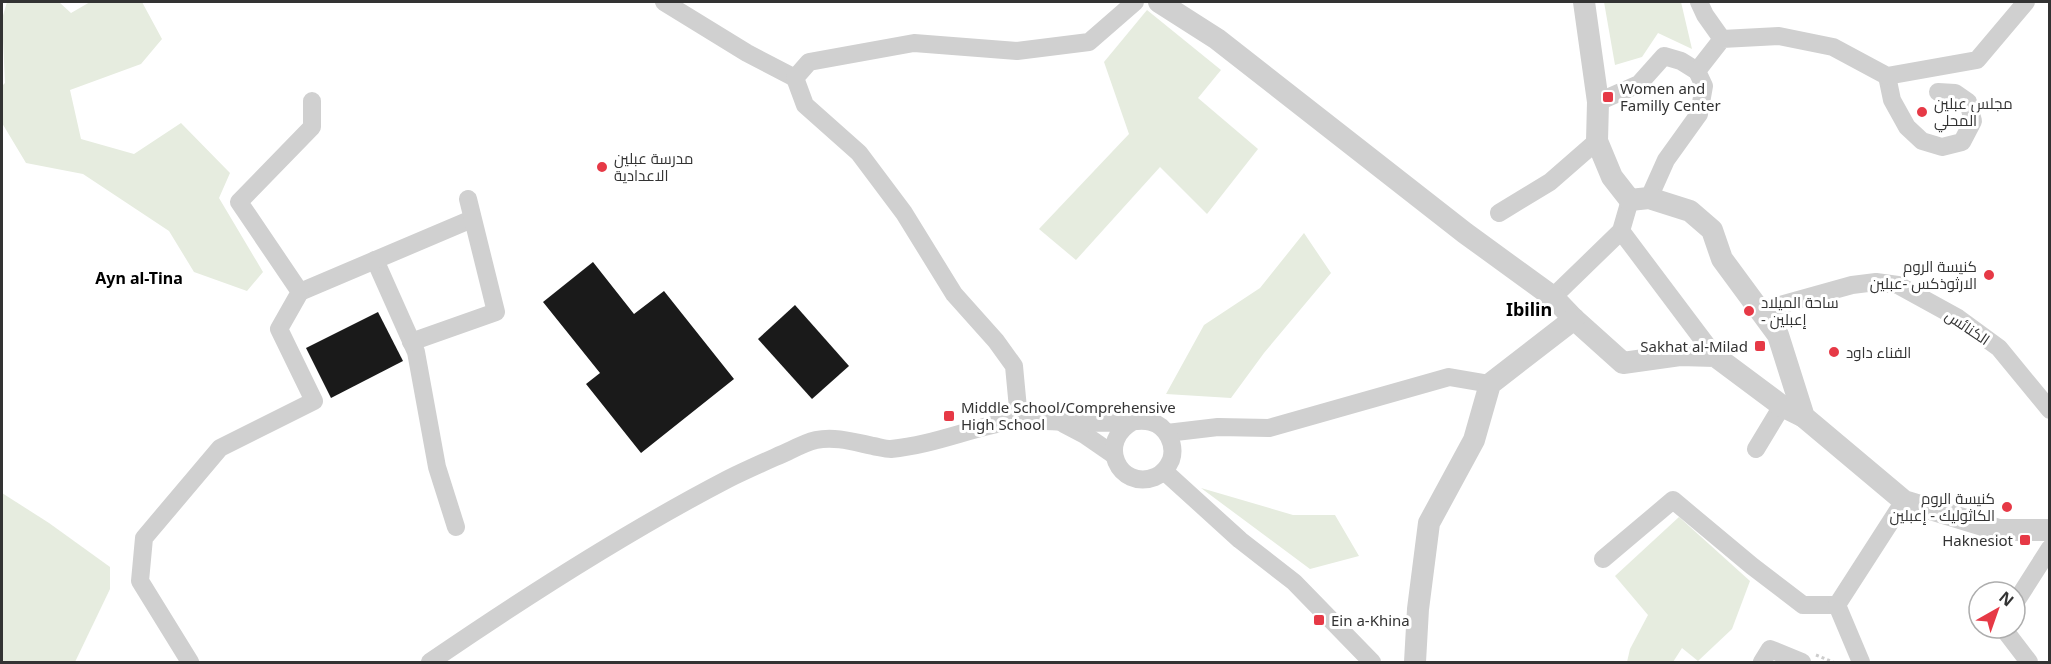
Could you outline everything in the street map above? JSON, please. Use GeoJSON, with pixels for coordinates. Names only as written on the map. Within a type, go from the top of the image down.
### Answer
{"type":"FeatureCollection","features":[{"type":"Feature","properties":{"kind":"street"},"geometry":{"type":"LineString","coordinates":[[664,2],[747,53],[795,78],[805,105],[859,153],[904,213],[954,294],[996,341],[1014,366],[1019,419]]}},
{"type":"Feature","properties":{"kind":"street"},"geometry":{"type":"LineString","coordinates":[[795,78],[809,62],[914,43],[1017,51],[1089,42],[1135,2]]}},
{"type":"Feature","properties":{"kind":"street"},"geometry":{"type":"LineString","coordinates":[[1159,2],[1217,39],[1465,232],[1553,297],[1623,363],[1680,355],[1715,356]]}},
{"type":"Feature","properties":{"kind":"street"},"geometry":{"type":"LineString","coordinates":[[1583,2],[1598,102],[1597,141],[1611,177],[1640,199],[1690,211],[1712,230],[1722,259],[1758,311],[1778,335],[1804,417]]}},
{"type":"Feature","properties":{"kind":"street"},"geometry":{"type":"LineString","coordinates":[[1699,2],[1722,39]]}},
{"type":"Feature","properties":{"kind":"street"},"geometry":{"type":"LineString","coordinates":[[1697,71],[1722,39],[1779,36],[1833,47],[1887,76],[1977,60],[2026,2]]}},
{"type":"Feature","properties":{"kind":"street"},"geometry":{"type":"LineString","coordinates":[[1553,297],[1621,231],[1640,199],[1699,114],[1704,87],[1697,71],[1681,61],[1664,56],[1639,84],[1598,102]]}},
{"type":"Feature","properties":{"kind":"street"},"geometry":{"type":"LineString","coordinates":[[1887,76],[1892,100],[1907,127],[1922,141],[1942,147],[1962,142],[1973,121],[1968,102],[1955,93],[1938,93]]}},
{"type":"Feature","properties":{"kind":"street"},"geometry":{"type":"LineString","coordinates":[[300,292],[239,202],[312,127],[312,101]]}},
{"type":"Feature","properties":{"kind":"street"},"geometry":{"type":"LineString","coordinates":[[1499,213],[1550,182],[1597,141]]}},
{"type":"Feature","properties":{"kind":"street"},"geometry":{"type":"LineString","coordinates":[[411,342],[496,312],[468,199]]}},
{"type":"Feature","properties":{"kind":"street"},"geometry":{"type":"LineString","coordinates":[[190,663],[140,581],[144,538],[220,448],[314,401],[279,329],[300,292],[472,219]]}},
{"type":"Feature","properties":{"kind":"street"},"geometry":{"type":"LineString","coordinates":[[1621,231],[1715,356],[1782,406],[1804,417],[1904,501],[1999,530],[2049,534],[2026,580]]}},
{"type":"Feature","properties":{"kind":"street"},"geometry":{"type":"LineString","coordinates":[[375,260],[416,352],[437,468],[456,527]]}},
{"type":"Feature","properties":{"kind":"street","name":"الكنائس"},"geometry":{"type":"LineString","coordinates":[[1758,311],[1852,285],[1876,282],[1898,285],[1959,318],[1999,348],[2049,411]]}},
{"type":"Feature","properties":{"kind":"street"},"geometry":{"type":"LineString","coordinates":[[1415,663],[1429,523],[1474,440],[1490,384],[1574,319]]}},
{"type":"Feature","properties":{"kind":"street"},"geometry":{"type":"LineString","coordinates":[[1167,433],[1218,427],[1269,428],[1449,377],[1490,384]]}},
{"type":"Feature","properties":{"kind":"street"},"geometry":{"type":"LineString","coordinates":[[1756,449],[1782,406]]}},
{"type":"Feature","properties":{"kind":"street"},"geometry":{"type":"LineString","coordinates":[[430,663],[585,562],[677,506],[744,471],[815,440],[839,439],[889,449],[938,440],[1019,419],[1108,423],[1151,421],[1160,425],[1167,433],[1173,453],[1164,471],[1154,478],[1146,480],[1135,478],[1120,469],[1114,455],[1114,444],[1119,432],[1134,422]]}},
{"type":"Feature","properties":{"kind":"street"},"geometry":{"type":"LineString","coordinates":[[1057,421],[1085,435],[1114,455]]}},
{"type":"Feature","properties":{"kind":"street"},"geometry":{"type":"LineString","coordinates":[[1164,471],[1240,540],[1294,582],[1372,663]]}},
{"type":"Feature","properties":{"kind":"street"},"geometry":{"type":"LineString","coordinates":[[1603,559],[1673,500],[1803,605],[1837,605]]}},
{"type":"Feature","properties":{"kind":"street"},"geometry":{"type":"LineString","coordinates":[[1837,605],[1904,501]]}},
{"type":"Feature","properties":{"kind":"street"},"geometry":{"type":"LineString","coordinates":[[1837,605],[1861,663]]}},
{"type":"Feature","properties":{"kind":"street"},"geometry":{"type":"LineString","coordinates":[[2012,640],[2029,663]]}},
{"type":"Feature","properties":{"kind":"street"},"geometry":{"type":"LineString","coordinates":[[1762,663],[1770,649],[1802,663]]}},
{"type":"Feature","properties":{"kind":"shaded area"},"geometry":{"type":"Polygon","coordinates":[[[7,2],[59,2],[71,13],[90,2],[142,2],[162,39],[141,64],[70,90],[81,139],[134,154],[181,123],[230,173],[219,198],[263,272],[247,291],[194,272],[169,231],[83,174],[26,163],[2,123],[2,86],[5,83],[2,19],[7,2]]]}},
{"type":"Feature","properties":{"kind":"shaded area"},"geometry":{"type":"Polygon","coordinates":[[[1604,2],[1681,2],[1692,49],[1658,33],[1642,57],[1615,65],[1604,2]]]}},
{"type":"Feature","properties":{"kind":"shaded area"},"geometry":{"type":"Polygon","coordinates":[[[1147,10],[1221,70],[1198,98],[1258,149],[1207,214],[1160,167],[1076,260],[1039,229],[1129,134],[1104,62],[1147,10]]]}},
{"type":"Feature","properties":{"kind":"shaded area"},"geometry":{"type":"Polygon","coordinates":[[[1304,233],[1331,273],[1264,353],[1231,398],[1166,394],[1204,325],[1260,288],[1304,233]]]}},
{"type":"Feature","properties":{"kind":"shaded area"},"geometry":{"type":"Polygon","coordinates":[[[1201,488],[1293,515],[1335,515],[1359,556],[1310,569],[1201,488]]]}},
{"type":"Feature","properties":{"kind":"shaded area"},"geometry":{"type":"Polygon","coordinates":[[[2,493],[49,523],[110,567],[110,589],[75,662],[2,662],[2,493]]]}},
{"type":"Feature","properties":{"kind":"shaded area"},"geometry":{"type":"Polygon","coordinates":[[[1679,517],[1750,581],[1732,629],[1698,661],[1682,648],[1673,662],[1627,662],[1630,649],[1648,615],[1615,576],[1679,517]]]}},
{"type":"Feature","properties":{"kind":"building"},"geometry":{"type":"Polygon","coordinates":[[[593,262],[634,314],[664,291],[734,379],[641,453],[586,384],[600,373],[543,302],[593,262]]]}},
{"type":"Feature","properties":{"kind":"building"},"geometry":{"type":"Polygon","coordinates":[[[795,305],[849,366],[812,399],[758,339],[795,305]]]}},
{"type":"Feature","properties":{"kind":"building"},"geometry":{"type":"Polygon","coordinates":[[[378,312],[403,361],[331,398],[306,348],[378,312]]]}},
{"type":"Feature","properties":{"kind":"place","name":"Women and Familly Center"},"geometry":{"type":"Point","coordinates":[1608,97]}},
{"type":"Feature","properties":{"kind":"place","name":"مجلس عبلين المحلي"},"geometry":{"type":"Point","coordinates":[1922,112]}},
{"type":"Feature","properties":{"kind":"place","name":"مدرسة عبلين الاعدادية"},"geometry":{"type":"Point","coordinates":[602,167]}},
{"type":"Feature","properties":{"kind":"place","name":"كنيسة الروم الارثوذكس -عبلين"},"geometry":{"type":"Point","coordinates":[1989,275]}},
{"type":"Feature","properties":{"kind":"place","name":"ساحة الميلاد - إعبلين"},"geometry":{"type":"Point","coordinates":[1749,311]}},
{"type":"Feature","properties":{"kind":"place","name":"Sakhat al-Milad"},"geometry":{"type":"Point","coordinates":[1760,346]}},
{"type":"Feature","properties":{"kind":"place","name":"الفناء داود"},"geometry":{"type":"Point","coordinates":[1834,352]}},
{"type":"Feature","properties":{"kind":"place","name":"Middle School/Comprehensive High School"},"geometry":{"type":"Point","coordinates":[949,416]}},
{"type":"Feature","properties":{"kind":"place","name":"كنيسة الروم الكاثوليك - إعبلين"},"geometry":{"type":"Point","coordinates":[2007,507]}},
{"type":"Feature","properties":{"kind":"place","name":"Haknesiot"},"geometry":{"type":"Point","coordinates":[2025,540]}},
{"type":"Feature","properties":{"kind":"place","name":"Ein a-Khina"},"geometry":{"type":"Point","coordinates":[1319,620]}},
{"type":"Feature","properties":{"kind":"district","name":"Ayn al-Tina"},"geometry":{"type":"Point","coordinates":[139,278]}},
{"type":"Feature","properties":{"kind":"district","name":"Ibilin"},"geometry":{"type":"Point","coordinates":[1529,309]}}]}
